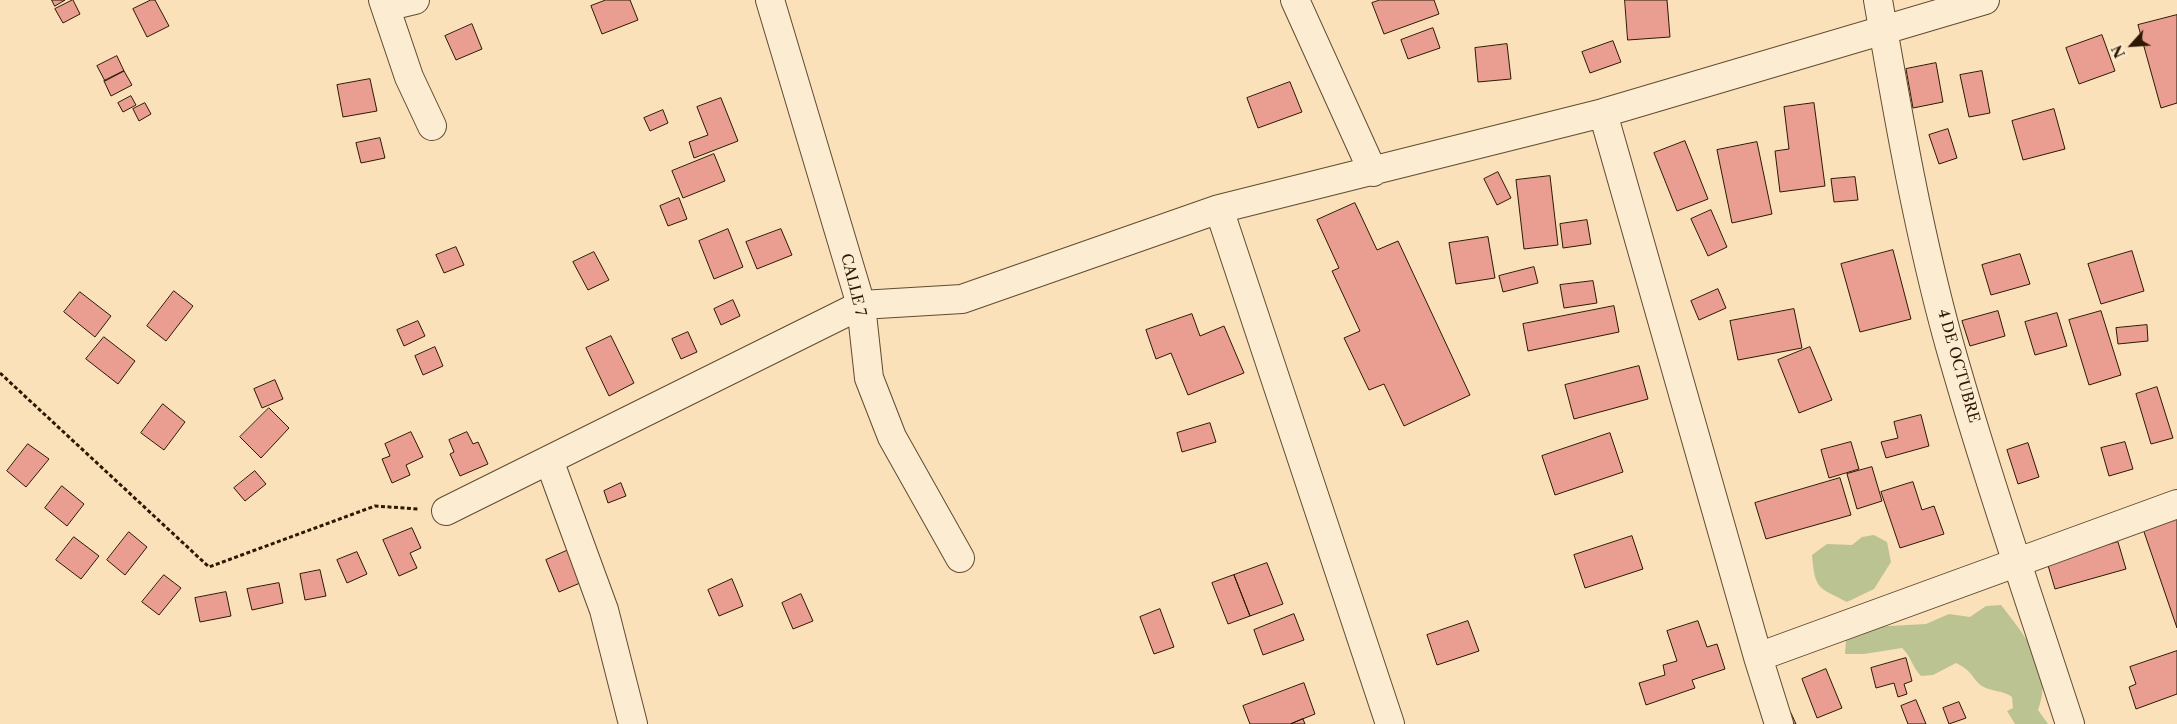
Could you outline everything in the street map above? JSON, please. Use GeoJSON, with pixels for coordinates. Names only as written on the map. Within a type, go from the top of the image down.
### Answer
{"type":"FeatureCollection","features":[{"type":"Feature","properties":{"kind":"street"},"geometry":{"type":"LineString","coordinates":[[415,0],[385,4],[409,77],[432,126]]}},
{"type":"Feature","properties":{"kind":"street","name":"CALLE 7"},"geometry":{"type":"LineString","coordinates":[[770,0],[861,305],[869,378],[892,437],[960,558]]}},
{"type":"Feature","properties":{"kind":"street"},"geometry":{"type":"LineString","coordinates":[[1295,0],[1373,172]]}},
{"type":"Feature","properties":{"kind":"street","name":"4 DE OCTUBRE"},"geometry":{"type":"LineString","coordinates":[[1878,0],[1925,245],[1947,334],[2017,562],[2070,724]]}},
{"type":"Feature","properties":{"kind":"street"},"geometry":{"type":"LineString","coordinates":[[446,511],[861,305],[962,299],[1219,209],[1603,113],[1984,0]]}},
{"type":"Feature","properties":{"kind":"street"},"geometry":{"type":"LineString","coordinates":[[1603,113],[1758,657],[1779,724]]}},
{"type":"Feature","properties":{"kind":"street"},"geometry":{"type":"LineString","coordinates":[[1219,209],[1390,724]]}},
{"type":"Feature","properties":{"kind":"street"},"geometry":{"type":"LineString","coordinates":[[549,460],[604,610],[633,724]]}},
{"type":"Feature","properties":{"kind":"street"},"geometry":{"type":"LineString","coordinates":[[1758,657],[2177,504]]}},
{"type":"Feature","properties":{"kind":"path"},"geometry":{"type":"LineString","coordinates":[[0,372],[209,567],[375,506],[446,511]]}},
{"type":"Feature","properties":{"kind":"green space"},"geometry":{"type":"Polygon","coordinates":[[[1874,535],[1887,542],[1891,562],[1874,589],[1847,602],[1824,590],[1817,581],[1812,555],[1827,544],[1852,545],[1862,537],[1874,535]]]}},
{"type":"Feature","properties":{"kind":"green space"},"geometry":{"type":"Polygon","coordinates":[[[2001,605],[2035,654],[2040,667],[2042,681],[2042,695],[2038,710],[2048,724],[2015,724],[2007,711],[2013,708],[2012,697],[1982,686],[1966,669],[1956,663],[1933,675],[1921,676],[1915,669],[1908,654],[1902,648],[1864,654],[1845,654],[1846,640],[1870,627],[1926,624],[1949,614],[1970,617],[1986,606],[2001,605]]]}},
{"type":"Feature","properties":{"kind":"building"},"geometry":{"type":"Polygon","coordinates":[[[52,0],[65,0],[55,6],[52,0]]]}},
{"type":"Feature","properties":{"kind":"building"},"geometry":{"type":"Polygon","coordinates":[[[73,0],[80,14],[63,23],[55,9],[73,0]]]}},
{"type":"Feature","properties":{"kind":"building"},"geometry":{"type":"Polygon","coordinates":[[[151,0],[155,0],[169,26],[147,37],[133,9],[151,0]]]}},
{"type":"Feature","properties":{"kind":"building"},"geometry":{"type":"Polygon","coordinates":[[[606,0],[630,0],[638,20],[602,34],[591,6],[606,0]]]}},
{"type":"Feature","properties":{"kind":"building"},"geometry":{"type":"Polygon","coordinates":[[[1380,0],[1434,0],[1439,14],[1384,34],[1372,3],[1380,0]]]}},
{"type":"Feature","properties":{"kind":"building"},"geometry":{"type":"Polygon","coordinates":[[[1625,0],[1667,0],[1670,37],[1628,40],[1625,0]]]}},
{"type":"Feature","properties":{"kind":"building"},"geometry":{"type":"Polygon","coordinates":[[[2177,15],[2177,103],[2161,108],[2138,25],[2177,15]]]}},
{"type":"Feature","properties":{"kind":"building"},"geometry":{"type":"Polygon","coordinates":[[[472,24],[482,49],[456,60],[445,36],[472,24]]]}},
{"type":"Feature","properties":{"kind":"building"},"geometry":{"type":"Polygon","coordinates":[[[1433,28],[1440,48],[1408,59],[1401,40],[1433,28]]]}},
{"type":"Feature","properties":{"kind":"building"},"geometry":{"type":"Polygon","coordinates":[[[2102,35],[2115,71],[2079,84],[2066,48],[2102,35]]]}},
{"type":"Feature","properties":{"kind":"building"},"geometry":{"type":"Polygon","coordinates":[[[1613,41],[1621,62],[1590,73],[1582,52],[1613,41]]]}},
{"type":"Feature","properties":{"kind":"building"},"geometry":{"type":"Polygon","coordinates":[[[1507,44],[1511,79],[1478,82],[1475,48],[1507,44]]]}},
{"type":"Feature","properties":{"kind":"building"},"geometry":{"type":"Polygon","coordinates":[[[117,56],[124,71],[105,81],[97,66],[117,56]]]}},
{"type":"Feature","properties":{"kind":"building"},"geometry":{"type":"Polygon","coordinates":[[[1936,63],[1943,102],[1913,108],[1906,69],[1936,63]]]}},
{"type":"Feature","properties":{"kind":"building"},"geometry":{"type":"Polygon","coordinates":[[[124,71],[132,85],[111,96],[104,81],[124,71]]]}},
{"type":"Feature","properties":{"kind":"building"},"geometry":{"type":"Polygon","coordinates":[[[1982,71],[1990,113],[1969,117],[1960,75],[1982,71]]]}},
{"type":"Feature","properties":{"kind":"building"},"geometry":{"type":"Polygon","coordinates":[[[370,79],[377,111],[343,117],[337,85],[370,79]]]}},
{"type":"Feature","properties":{"kind":"building"},"geometry":{"type":"Polygon","coordinates":[[[1290,82],[1302,112],[1258,128],[1247,98],[1290,82]]]}},
{"type":"Feature","properties":{"kind":"building"},"geometry":{"type":"Polygon","coordinates":[[[131,96],[136,105],[123,112],[118,103],[131,96]]]}},
{"type":"Feature","properties":{"kind":"building"},"geometry":{"type":"Polygon","coordinates":[[[721,98],[738,141],[694,158],[689,142],[708,135],[697,107],[721,98]]]}},
{"type":"Feature","properties":{"kind":"building"},"geometry":{"type":"Polygon","coordinates":[[[145,103],[151,114],[139,121],[133,109],[145,103]]]}},
{"type":"Feature","properties":{"kind":"building"},"geometry":{"type":"Polygon","coordinates":[[[1814,103],[1825,186],[1780,192],[1775,151],[1789,149],[1784,107],[1814,103]]]}},
{"type":"Feature","properties":{"kind":"building"},"geometry":{"type":"Polygon","coordinates":[[[2054,109],[2065,149],[2023,160],[2012,121],[2054,109]]]}},
{"type":"Feature","properties":{"kind":"building"},"geometry":{"type":"Polygon","coordinates":[[[663,110],[668,123],[650,131],[644,118],[663,110]]]}},
{"type":"Feature","properties":{"kind":"building"},"geometry":{"type":"Polygon","coordinates":[[[1948,129],[1957,158],[1939,164],[1929,135],[1948,129]]]}},
{"type":"Feature","properties":{"kind":"building"},"geometry":{"type":"Polygon","coordinates":[[[380,138],[385,158],[361,163],[356,143],[380,138]]]}},
{"type":"Feature","properties":{"kind":"building"},"geometry":{"type":"Polygon","coordinates":[[[1685,141],[1708,199],[1677,211],[1654,153],[1685,141]]]}},
{"type":"Feature","properties":{"kind":"building"},"geometry":{"type":"Polygon","coordinates":[[[1757,142],[1772,214],[1732,223],[1717,150],[1757,142]]]}},
{"type":"Feature","properties":{"kind":"building"},"geometry":{"type":"Polygon","coordinates":[[[714,154],[725,181],[683,198],[672,171],[714,154]]]}},
{"type":"Feature","properties":{"kind":"building"},"geometry":{"type":"Polygon","coordinates":[[[1498,172],[1511,198],[1497,205],[1484,179],[1498,172]]]}},
{"type":"Feature","properties":{"kind":"building"},"geometry":{"type":"Polygon","coordinates":[[[1550,176],[1558,245],[1524,249],[1516,180],[1550,176]]]}},
{"type":"Feature","properties":{"kind":"building"},"geometry":{"type":"Polygon","coordinates":[[[1855,177],[1858,200],[1834,202],[1831,179],[1855,177]]]}},
{"type":"Feature","properties":{"kind":"building"},"geometry":{"type":"Polygon","coordinates":[[[679,198],[687,219],[668,226],[660,206],[679,198]]]}},
{"type":"Feature","properties":{"kind":"building"},"geometry":{"type":"Polygon","coordinates":[[[1355,203],[1377,250],[1398,241],[1470,395],[1404,426],[1384,384],[1369,390],[1344,338],[1360,331],[1332,271],[1339,268],[1317,220],[1355,203]]]}},
{"type":"Feature","properties":{"kind":"building"},"geometry":{"type":"Polygon","coordinates":[[[1711,210],[1727,247],[1708,256],[1691,219],[1711,210]]]}},
{"type":"Feature","properties":{"kind":"building"},"geometry":{"type":"Polygon","coordinates":[[[1587,220],[1591,244],[1563,248],[1560,224],[1587,220]]]}},
{"type":"Feature","properties":{"kind":"building"},"geometry":{"type":"Polygon","coordinates":[[[728,229],[743,267],[714,279],[699,241],[728,229]]]}},
{"type":"Feature","properties":{"kind":"building"},"geometry":{"type":"Polygon","coordinates":[[[781,229],[792,255],[757,269],[746,242],[781,229]]]}},
{"type":"Feature","properties":{"kind":"building"},"geometry":{"type":"Polygon","coordinates":[[[1488,237],[1495,278],[1456,284],[1449,243],[1488,237]]]}},
{"type":"Feature","properties":{"kind":"building"},"geometry":{"type":"Polygon","coordinates":[[[456,247],[464,265],[444,273],[436,255],[456,247]]]}},
{"type":"Feature","properties":{"kind":"building"},"geometry":{"type":"Polygon","coordinates":[[[1893,250],[1911,319],[1860,332],[1841,264],[1893,250]]]}},
{"type":"Feature","properties":{"kind":"building"},"geometry":{"type":"Polygon","coordinates":[[[2132,251],[2144,291],[2101,304],[2088,264],[2132,251]]]}},
{"type":"Feature","properties":{"kind":"building"},"geometry":{"type":"Polygon","coordinates":[[[594,252],[609,280],[588,290],[573,262],[594,252]]]}},
{"type":"Feature","properties":{"kind":"building"},"geometry":{"type":"Polygon","coordinates":[[[2020,254],[2030,284],[1991,295],[1982,265],[2020,254]]]}},
{"type":"Feature","properties":{"kind":"building"},"geometry":{"type":"Polygon","coordinates":[[[1534,267],[1538,283],[1503,292],[1499,276],[1534,267]]]}},
{"type":"Feature","properties":{"kind":"building"},"geometry":{"type":"Polygon","coordinates":[[[1593,281],[1597,303],[1564,308],[1560,285],[1593,281]]]}},
{"type":"Feature","properties":{"kind":"building"},"geometry":{"type":"Polygon","coordinates":[[[1718,289],[1726,308],[1699,320],[1691,301],[1718,289]]]}},
{"type":"Feature","properties":{"kind":"building"},"geometry":{"type":"Polygon","coordinates":[[[174,291],[193,306],[166,341],[147,326],[174,291]]]}},
{"type":"Feature","properties":{"kind":"building"},"geometry":{"type":"Polygon","coordinates":[[[80,292],[111,316],[95,337],[64,312],[80,292]]]}},
{"type":"Feature","properties":{"kind":"building"},"geometry":{"type":"Polygon","coordinates":[[[733,300],[740,316],[721,325],[714,309],[733,300]]]}},
{"type":"Feature","properties":{"kind":"building"},"geometry":{"type":"Polygon","coordinates":[[[1614,306],[1619,332],[1528,351],[1523,324],[1614,306]]]}},
{"type":"Feature","properties":{"kind":"building"},"geometry":{"type":"Polygon","coordinates":[[[1794,309],[1802,348],[1738,360],[1730,321],[1794,309]]]}},
{"type":"Feature","properties":{"kind":"building"},"geometry":{"type":"Polygon","coordinates":[[[1998,311],[2005,336],[1970,346],[1962,321],[1998,311]]]}},
{"type":"Feature","properties":{"kind":"building"},"geometry":{"type":"Polygon","coordinates":[[[2101,311],[2121,375],[2089,385],[2069,320],[2101,311]]]}},
{"type":"Feature","properties":{"kind":"building"},"geometry":{"type":"Polygon","coordinates":[[[2057,313],[2067,346],[2035,355],[2025,322],[2057,313]]]}},
{"type":"Feature","properties":{"kind":"building"},"geometry":{"type":"Polygon","coordinates":[[[1192,314],[1200,336],[1224,326],[1244,373],[1188,395],[1171,353],[1156,359],[1146,330],[1192,314]]]}},
{"type":"Feature","properties":{"kind":"building"},"geometry":{"type":"Polygon","coordinates":[[[418,321],[425,336],[404,346],[397,330],[418,321]]]}},
{"type":"Feature","properties":{"kind":"building"},"geometry":{"type":"Polygon","coordinates":[[[2147,325],[2148,341],[2118,344],[2116,328],[2147,325]]]}},
{"type":"Feature","properties":{"kind":"building"},"geometry":{"type":"Polygon","coordinates":[[[688,332],[697,352],[681,359],[672,339],[688,332]]]}},
{"type":"Feature","properties":{"kind":"building"},"geometry":{"type":"Polygon","coordinates":[[[611,336],[634,383],[609,396],[586,348],[611,336]]]}},
{"type":"Feature","properties":{"kind":"building"},"geometry":{"type":"Polygon","coordinates":[[[104,337],[135,361],[118,384],[86,359],[104,337]]]}},
{"type":"Feature","properties":{"kind":"building"},"geometry":{"type":"Polygon","coordinates":[[[435,347],[443,366],[423,375],[415,356],[435,347]]]}},
{"type":"Feature","properties":{"kind":"building"},"geometry":{"type":"Polygon","coordinates":[[[1810,347],[1832,400],[1799,413],[1778,360],[1810,347]]]}},
{"type":"Feature","properties":{"kind":"building"},"geometry":{"type":"Polygon","coordinates":[[[1639,366],[1648,399],[1574,419],[1565,385],[1639,366]]]}},
{"type":"Feature","properties":{"kind":"building"},"geometry":{"type":"Polygon","coordinates":[[[275,380],[283,399],[262,408],[254,389],[275,380]]]}},
{"type":"Feature","properties":{"kind":"building"},"geometry":{"type":"Polygon","coordinates":[[[2157,387],[2173,438],[2151,444],[2136,394],[2157,387]]]}},
{"type":"Feature","properties":{"kind":"building"},"geometry":{"type":"Polygon","coordinates":[[[163,404],[185,422],[164,450],[141,433],[163,404]]]}},
{"type":"Feature","properties":{"kind":"building"},"geometry":{"type":"Polygon","coordinates":[[[269,408],[289,428],[261,458],[240,437],[269,408]]]}},
{"type":"Feature","properties":{"kind":"building"},"geometry":{"type":"Polygon","coordinates":[[[1921,415],[1929,446],[1886,458],[1881,442],[1898,438],[1894,422],[1921,415]]]}},
{"type":"Feature","properties":{"kind":"building"},"geometry":{"type":"Polygon","coordinates":[[[1210,423],[1216,442],[1182,452],[1177,433],[1210,423]]]}},
{"type":"Feature","properties":{"kind":"building"},"geometry":{"type":"Polygon","coordinates":[[[411,432],[423,457],[406,465],[410,475],[392,483],[382,459],[390,456],[385,444],[411,432]]]}},
{"type":"Feature","properties":{"kind":"building"},"geometry":{"type":"Polygon","coordinates":[[[467,432],[473,444],[478,442],[488,464],[460,476],[450,454],[454,452],[449,440],[467,432]]]}},
{"type":"Feature","properties":{"kind":"building"},"geometry":{"type":"Polygon","coordinates":[[[1610,433],[1623,472],[1555,495],[1542,456],[1610,433]]]}},
{"type":"Feature","properties":{"kind":"building"},"geometry":{"type":"Polygon","coordinates":[[[1851,442],[1859,469],[1829,478],[1821,450],[1851,442]]]}},
{"type":"Feature","properties":{"kind":"building"},"geometry":{"type":"Polygon","coordinates":[[[2125,442],[2133,469],[2109,476],[2101,448],[2125,442]]]}},
{"type":"Feature","properties":{"kind":"building"},"geometry":{"type":"Polygon","coordinates":[[[2028,443],[2039,477],[2018,484],[2007,450],[2028,443]]]}},
{"type":"Feature","properties":{"kind":"building"},"geometry":{"type":"Polygon","coordinates":[[[28,444],[49,459],[26,487],[7,471],[28,444]]]}},
{"type":"Feature","properties":{"kind":"building"},"geometry":{"type":"Polygon","coordinates":[[[1872,467],[1882,501],[1857,509],[1847,474],[1872,467]]]}},
{"type":"Feature","properties":{"kind":"building"},"geometry":{"type":"Polygon","coordinates":[[[255,471],[266,484],[245,501],[234,488],[255,471]]]}},
{"type":"Feature","properties":{"kind":"building"},"geometry":{"type":"Polygon","coordinates":[[[1840,478],[1851,515],[1766,539],[1755,503],[1840,478]]]}},
{"type":"Feature","properties":{"kind":"building"},"geometry":{"type":"Polygon","coordinates":[[[1913,482],[1922,510],[1934,506],[1944,534],[1900,548],[1881,492],[1913,482]]]}},
{"type":"Feature","properties":{"kind":"building"},"geometry":{"type":"Polygon","coordinates":[[[621,483],[626,496],[608,503],[604,491],[621,483]]]}},
{"type":"Feature","properties":{"kind":"building"},"geometry":{"type":"Polygon","coordinates":[[[62,486],[84,504],[67,526],[45,508],[62,486]]]}},
{"type":"Feature","properties":{"kind":"building"},"geometry":{"type":"Polygon","coordinates":[[[2177,513],[2177,628],[2142,526],[2177,513]]]}},
{"type":"Feature","properties":{"kind":"building"},"geometry":{"type":"Polygon","coordinates":[[[412,528],[421,548],[410,553],[417,568],[399,576],[383,540],[412,528]]]}},
{"type":"Feature","properties":{"kind":"building"},"geometry":{"type":"Polygon","coordinates":[[[129,532],[147,547],[125,575],[107,560],[129,532]]]}},
{"type":"Feature","properties":{"kind":"building"},"geometry":{"type":"Polygon","coordinates":[[[1632,536],[1643,569],[1585,588],[1574,555],[1632,536]]]}},
{"type":"Feature","properties":{"kind":"building"},"geometry":{"type":"Polygon","coordinates":[[[74,537],[99,556],[81,579],[56,560],[74,537]]]}},
{"type":"Feature","properties":{"kind":"building"},"geometry":{"type":"Polygon","coordinates":[[[2118,542],[2126,569],[2055,589],[2047,562],[2118,542]]]}},
{"type":"Feature","properties":{"kind":"building"},"geometry":{"type":"Polygon","coordinates":[[[573,548],[587,580],[559,592],[546,560],[573,548]]]}},
{"type":"Feature","properties":{"kind":"building"},"geometry":{"type":"Polygon","coordinates":[[[357,552],[367,574],[347,583],[337,560],[357,552]]]}},
{"type":"Feature","properties":{"kind":"building"},"geometry":{"type":"Polygon","coordinates":[[[1267,563],[1283,604],[1250,616],[1234,575],[1267,563]]]}},
{"type":"Feature","properties":{"kind":"building"},"geometry":{"type":"Polygon","coordinates":[[[320,570],[326,596],[305,600],[300,574],[320,570]]]}},
{"type":"Feature","properties":{"kind":"building"},"geometry":{"type":"Polygon","coordinates":[[[164,575],[181,588],[159,615],[142,602],[164,575]]]}},
{"type":"Feature","properties":{"kind":"building"},"geometry":{"type":"Polygon","coordinates":[[[1234,575],[1250,616],[1228,624],[1212,583],[1234,575]]]}},
{"type":"Feature","properties":{"kind":"building"},"geometry":{"type":"Polygon","coordinates":[[[732,579],[743,606],[719,616],[708,590],[732,579]]]}},
{"type":"Feature","properties":{"kind":"building"},"geometry":{"type":"Polygon","coordinates":[[[279,583],[283,603],[252,610],[247,589],[279,583]]]}},
{"type":"Feature","properties":{"kind":"building"},"geometry":{"type":"Polygon","coordinates":[[[226,592],[231,616],[200,622],[195,598],[226,592]]]}},
{"type":"Feature","properties":{"kind":"building"},"geometry":{"type":"Polygon","coordinates":[[[801,594],[813,621],[793,629],[782,603],[801,594]]]}},
{"type":"Feature","properties":{"kind":"building"},"geometry":{"type":"Polygon","coordinates":[[[1160,609],[1174,647],[1154,654],[1140,617],[1160,609]]]}},
{"type":"Feature","properties":{"kind":"building"},"geometry":{"type":"Polygon","coordinates":[[[1294,614],[1304,640],[1263,655],[1254,630],[1294,614]]]}},
{"type":"Feature","properties":{"kind":"building"},"geometry":{"type":"Polygon","coordinates":[[[1468,621],[1479,651],[1437,665],[1427,635],[1468,621]]]}},
{"type":"Feature","properties":{"kind":"building"},"geometry":{"type":"Polygon","coordinates":[[[1698,621],[1707,647],[1717,644],[1725,669],[1692,680],[1695,688],[1646,705],[1639,683],[1665,675],[1663,665],[1677,661],[1667,631],[1698,621]]]}},
{"type":"Feature","properties":{"kind":"building"},"geometry":{"type":"Polygon","coordinates":[[[2177,651],[2177,694],[2136,709],[2129,687],[2136,684],[2130,667],[2177,651]]]}},
{"type":"Feature","properties":{"kind":"building"},"geometry":{"type":"Polygon","coordinates":[[[1906,658],[1912,681],[1904,684],[1907,694],[1898,697],[1894,683],[1876,688],[1871,668],[1906,658]]]}},
{"type":"Feature","properties":{"kind":"building"},"geometry":{"type":"Polygon","coordinates":[[[1826,669],[1842,708],[1817,718],[1802,679],[1826,669]]]}},
{"type":"Feature","properties":{"kind":"building"},"geometry":{"type":"Polygon","coordinates":[[[1304,683],[1315,714],[1290,724],[1250,724],[1243,706],[1304,683]]]}},
{"type":"Feature","properties":{"kind":"building"},"geometry":{"type":"Polygon","coordinates":[[[1916,700],[1926,724],[1908,724],[1901,706],[1916,700]]]}},
{"type":"Feature","properties":{"kind":"building"},"geometry":{"type":"Polygon","coordinates":[[[1959,702],[1966,718],[1949,724],[1943,708],[1959,702]]]}},
{"type":"Feature","properties":{"kind":"building"},"geometry":{"type":"Polygon","coordinates":[[[1791,713],[1796,724],[1781,724],[1778,718],[1791,713]]]}},
{"type":"Feature","properties":{"kind":"building"},"geometry":{"type":"Polygon","coordinates":[[[1303,719],[1305,724],[1291,724],[1303,719]]]}}]}
